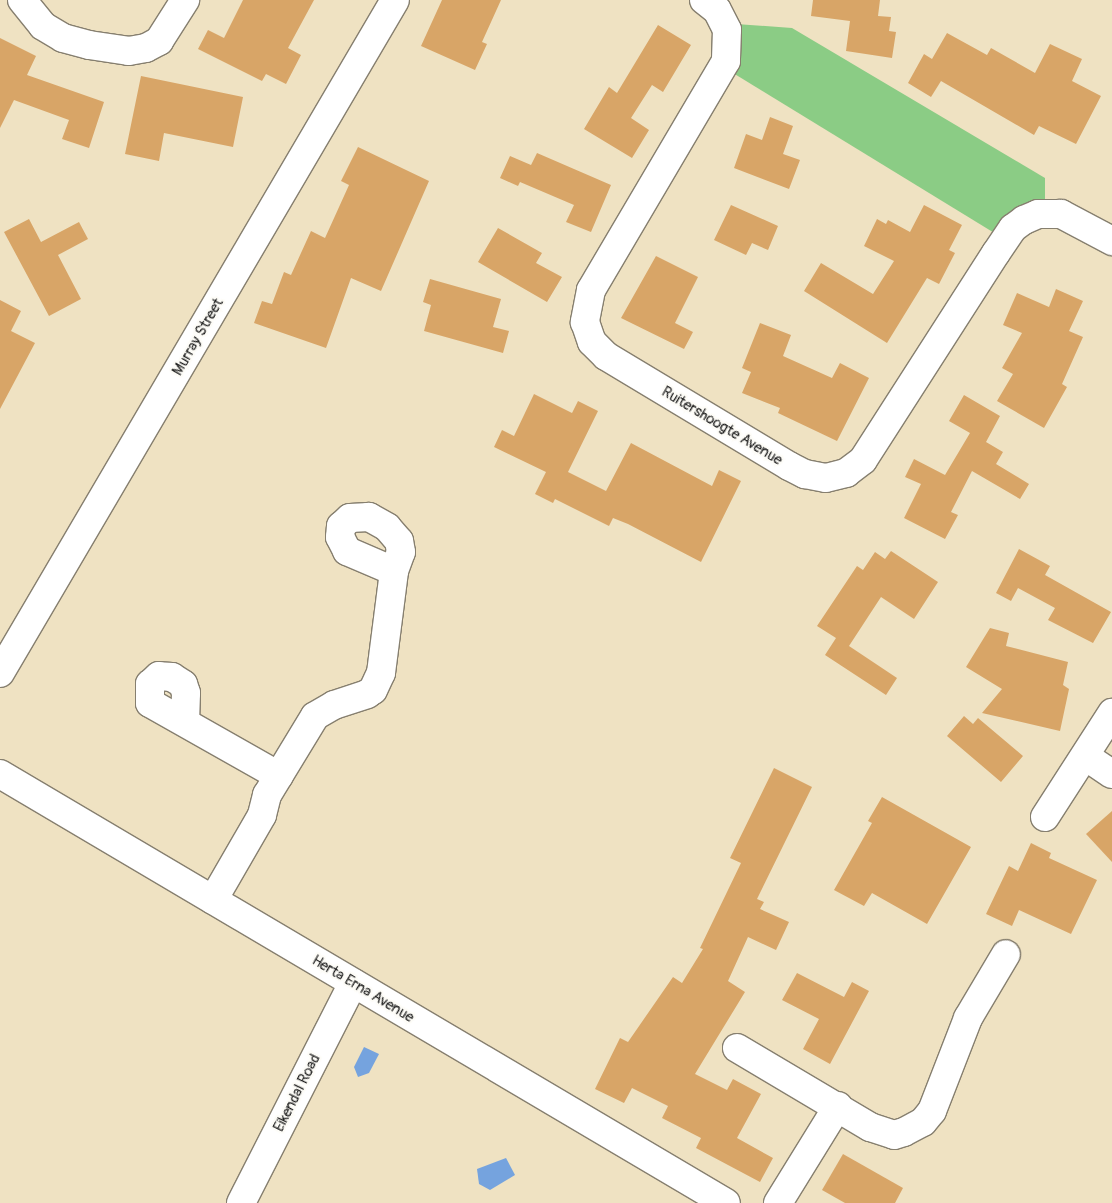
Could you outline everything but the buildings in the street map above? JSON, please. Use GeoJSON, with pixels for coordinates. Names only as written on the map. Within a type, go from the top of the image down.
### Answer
{"type":"FeatureCollection","features":[{"type":"Feature","properties":{"kind":"street"},"geometry":{"type":"LineString","coordinates":[[22,0],[43,26],[64,38],[89,45],[129,51],[146,48],[160,41],[185,0]]}},
{"type":"Feature","properties":{"kind":"street","name":"Murray Street"},"geometry":{"type":"LineString","coordinates":[[0,673],[395,0]]}},
{"type":"Feature","properties":{"kind":"street","name":"Ruitershoogte Avenue"},"geometry":{"type":"LineString","coordinates":[[704,0],[717,10],[727,30],[726,61],[592,290],[585,322],[592,342],[606,356],[789,466],[805,474],[826,478],[846,473],[863,460],[996,252],[1013,228],[1024,220],[1038,214],[1061,214],[1112,241]]}},
{"type":"Feature","properties":{"kind":"street"},"geometry":{"type":"LineString","coordinates":[[204,895],[240,838],[262,815],[273,785],[315,716],[334,705],[367,694],[378,682],[394,571]]}},
{"type":"Feature","properties":{"kind":"street"},"geometry":{"type":"LineString","coordinates":[[1044,817],[1112,713]]}},
{"type":"Feature","properties":{"kind":"street"},"geometry":{"type":"LineString","coordinates":[[185,722],[273,785]]}},
{"type":"Feature","properties":{"kind":"street"},"geometry":{"type":"LineString","coordinates":[[1085,756],[1112,774]]}},
{"type":"Feature","properties":{"kind":"street","name":"Herta Erna Avenue"},"geometry":{"type":"LineString","coordinates":[[0,774],[726,1203]]}},
{"type":"Feature","properties":{"kind":"street"},"geometry":{"type":"LineString","coordinates":[[737,1048],[838,1106],[870,1127],[894,1135],[922,1122],[940,1095],[968,1018],[1006,954]]}},
{"type":"Feature","properties":{"kind":"street","name":"Eikendal Road"},"geometry":{"type":"LineString","coordinates":[[241,1203],[353,983]]}},
{"type":"Feature","properties":{"kind":"street"},"geometry":{"type":"LineString","coordinates":[[778,1203],[838,1106]]}},
{"type":"Feature","properties":{"kind":"green space"},"geometry":{"type":"Polygon","coordinates":[[[736,24],[792,28],[1045,178],[1045,202],[996,234],[733,73],[736,24]]]}},
{"type":"Feature","properties":{"kind":"water"},"geometry":{"type":"Polygon","coordinates":[[[364,1047],[379,1054],[369,1073],[358,1077],[354,1067],[364,1047]]]}},
{"type":"Feature","properties":{"kind":"water"},"geometry":{"type":"Polygon","coordinates":[[[506,1158],[515,1175],[490,1190],[479,1184],[477,1169],[506,1158]]]}}]}
